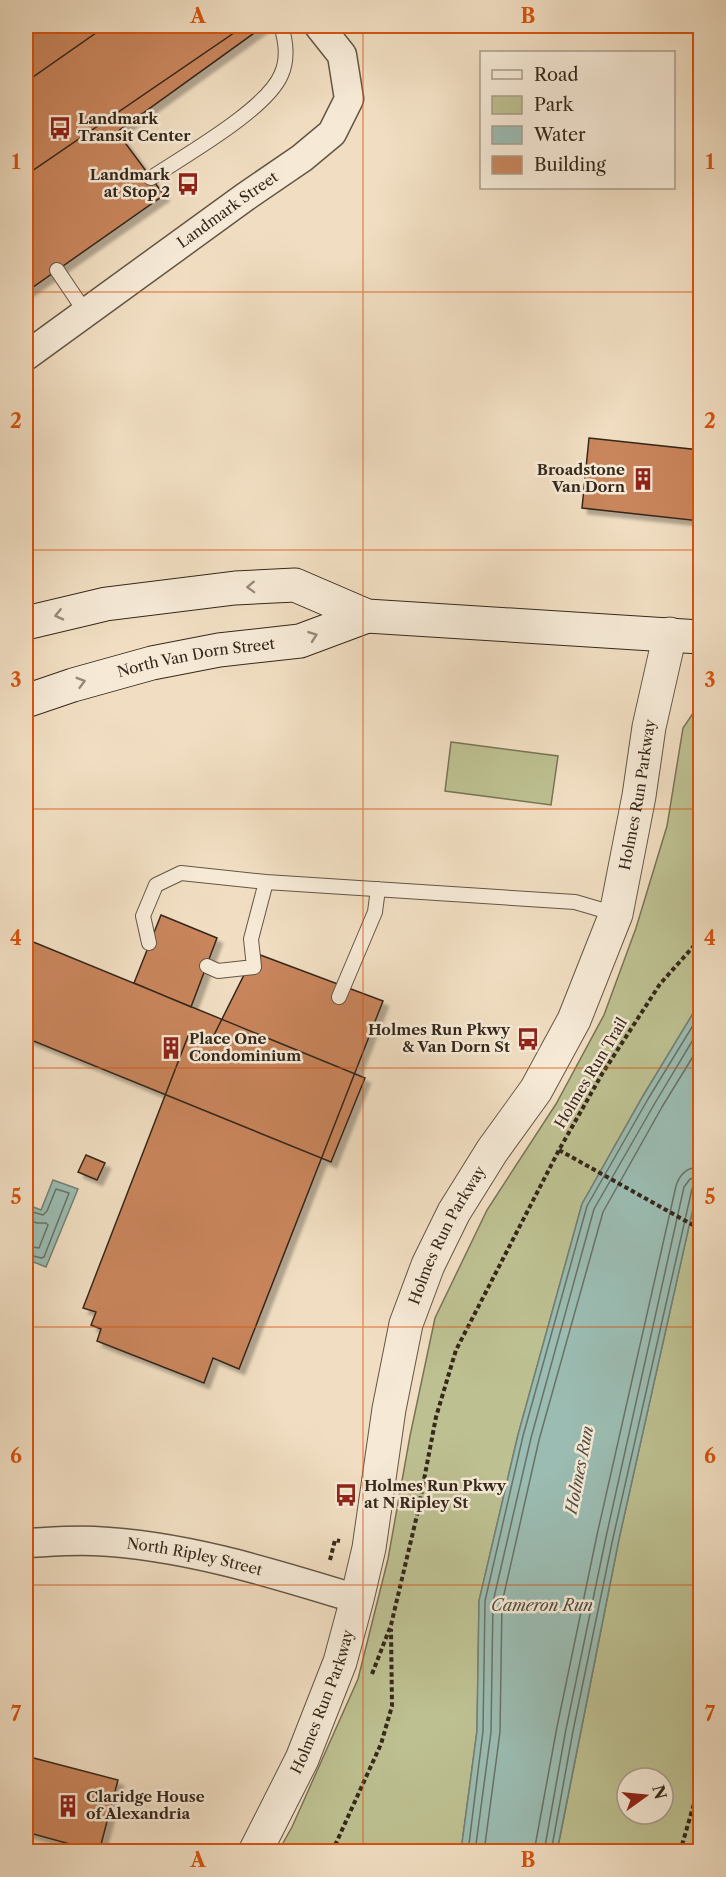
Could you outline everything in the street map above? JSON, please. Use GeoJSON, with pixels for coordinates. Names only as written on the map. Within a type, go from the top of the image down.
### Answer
{"type":"FeatureCollection","features":[{"type":"Feature","properties":{"kind":"street","name":"Landmark Street"},"geometry":{"type":"LineString","coordinates":[[26,356],[302,158],[332,133],[349,99],[342,56],[319,26]]}},
{"type":"Feature","properties":{"kind":"street","name":"North Van Dorn Street"},"geometry":{"type":"LineString","coordinates":[[26,623],[118,602],[234,588],[295,585],[367,616],[685,636]]}},
{"type":"Feature","properties":{"kind":"street","name":"North Van Dorn Street"},"geometry":{"type":"LineString","coordinates":[[26,701],[73,684],[152,663],[219,650],[300,640],[367,616]]}},
{"type":"Feature","properties":{"kind":"street","name":"Holmes Run Parkway"},"geometry":{"type":"LineString","coordinates":[[255,1851],[302,1759],[340,1662],[370,1539],[389,1409],[406,1324],[424,1275],[454,1212],[492,1151],[536,1090],[574,1020],[616,914],[637,806],[649,727],[685,636]]}},
{"type":"Feature","properties":{"kind":"street","name":"North Ripley Street"},"geometry":{"type":"LineString","coordinates":[[26,1544],[94,1541],[175,1550],[357,1599]]}},
{"type":"Feature","properties":{"kind":"lane"},"geometry":{"type":"LineString","coordinates":[[151,178],[221,132],[266,98],[281,75],[286,46],[281,26]]}},
{"type":"Feature","properties":{"kind":"lane"},"geometry":{"type":"LineString","coordinates":[[57,270],[86,313]]}},
{"type":"Feature","properties":{"kind":"lane"},"geometry":{"type":"LineString","coordinates":[[149,943],[143,916],[156,885],[181,873],[266,882],[575,902],[616,914]]}},
{"type":"Feature","properties":{"kind":"lane"},"geometry":{"type":"LineString","coordinates":[[207,966],[218,971],[254,967],[251,939],[266,882]]}},
{"type":"Feature","properties":{"kind":"lane"},"geometry":{"type":"LineString","coordinates":[[339,997],[375,912],[378,889]]}},
{"type":"Feature","properties":{"kind":"path","name":"Holmes Run Trail"},"geometry":{"type":"LineString","coordinates":[[700,939],[660,984],[602,1074],[559,1150],[700,1229]]}},
{"type":"Feature","properties":{"kind":"path"},"geometry":{"type":"LineString","coordinates":[[370,1679],[391,1625],[418,1511],[435,1417],[456,1350],[559,1150]]}},
{"type":"Feature","properties":{"kind":"path"},"geometry":{"type":"LineString","coordinates":[[332,1851],[381,1744],[392,1706],[391,1625]]}},
{"type":"Feature","properties":{"kind":"path"},"geometry":{"type":"LineString","coordinates":[[680,1851],[700,1783]]}},
{"type":"Feature","properties":{"kind":"green space"},"geometry":{"type":"Polygon","coordinates":[[[700,703],[700,1002],[643,1096],[582,1204],[518,1435],[479,1601],[477,1731],[461,1851],[278,1852],[292,1827],[358,1679],[388,1559],[410,1436],[435,1318],[487,1210],[556,1104],[604,1015],[636,928],[667,826],[683,728],[700,703]]]}},
{"type":"Feature","properties":{"kind":"green space"},"geometry":{"type":"Polygon","coordinates":[[[451,742],[558,756],[551,805],[445,791],[451,742]]]}},
{"type":"Feature","properties":{"kind":"green space"},"geometry":{"type":"Polygon","coordinates":[[[700,1177],[700,1851],[557,1852],[619,1539],[700,1177]]]}},
{"type":"Feature","properties":{"kind":"water","name":"Cameron Run"},"geometry":{"type":"Polygon","coordinates":[[[700,1002],[700,1177],[619,1539],[557,1851],[461,1851],[477,1731],[479,1601],[518,1435],[582,1204],[643,1096],[700,1002]]]}},
{"type":"Feature","properties":{"kind":"water"},"geometry":{"type":"Polygon","coordinates":[[[53,1180],[78,1189],[46,1267],[26,1259],[26,1204],[41,1210],[53,1180]]]}},
{"type":"Feature","properties":{"kind":"building"},"geometry":{"type":"Polygon","coordinates":[[[26,26],[264,26],[117,132],[164,195],[26,292],[26,26]]]}},
{"type":"Feature","properties":{"kind":"building","name":"Landmark Transit Center"},"geometry":{"type":"Polygon","coordinates":[[[106,26],[244,26],[26,175],[26,82],[106,26]]]}},
{"type":"Feature","properties":{"kind":"building","name":"Broadstone Van Dorn"},"geometry":{"type":"Polygon","coordinates":[[[589,438],[700,450],[700,521],[582,508],[589,438]]]}},
{"type":"Feature","properties":{"kind":"building"},"geometry":{"type":"Polygon","coordinates":[[[161,915],[217,938],[191,1007],[134,983],[161,915]]]}},
{"type":"Feature","properties":{"kind":"building","name":"Place One Condominium"},"geometry":{"type":"Polygon","coordinates":[[[26,939],[365,1078],[331,1162],[26,1038],[26,939]]]}},
{"type":"Feature","properties":{"kind":"building"},"geometry":{"type":"Polygon","coordinates":[[[255,953],[383,1001],[239,1369],[213,1358],[204,1383],[97,1341],[101,1329],[91,1325],[96,1312],[83,1308],[190,1031],[212,1039],[255,953]]]}},
{"type":"Feature","properties":{"kind":"building"},"geometry":{"type":"Polygon","coordinates":[[[86,1155],[105,1163],[97,1180],[78,1172],[86,1155]]]}},
{"type":"Feature","properties":{"kind":"building","name":"Claridge House of Alexandria"},"geometry":{"type":"Polygon","coordinates":[[[26,1756],[118,1780],[99,1852],[26,1832],[26,1756]]]}},
{"type":"Feature","properties":{"kind":"place","name":"Landmark Transit Center"},"geometry":{"type":"Point","coordinates":[60,128]}},
{"type":"Feature","properties":{"kind":"place","name":"Landmark at Stop 2"},"geometry":{"type":"Point","coordinates":[188,184]}},
{"type":"Feature","properties":{"kind":"place","name":"Broadstone Van Dorn"},"geometry":{"type":"Point","coordinates":[643,479]}},
{"type":"Feature","properties":{"kind":"place","name":"Holmes Run Pkwy & Van Dorn St"},"geometry":{"type":"Point","coordinates":[528,1039]}},
{"type":"Feature","properties":{"kind":"place","name":"Place One Condominium"},"geometry":{"type":"Point","coordinates":[171,1048]}},
{"type":"Feature","properties":{"kind":"place","name":"Holmes Run Pkwy at N Ripley St"},"geometry":{"type":"Point","coordinates":[346,1495]}},
{"type":"Feature","properties":{"kind":"place","name":"Claridge House of Alexandria"},"geometry":{"type":"Point","coordinates":[68,1806]}},
{"type":"Feature","properties":{"kind":"water label","name":"Holmes Run"},"geometry":{"type":"Point","coordinates":[579,1470]}}]}
